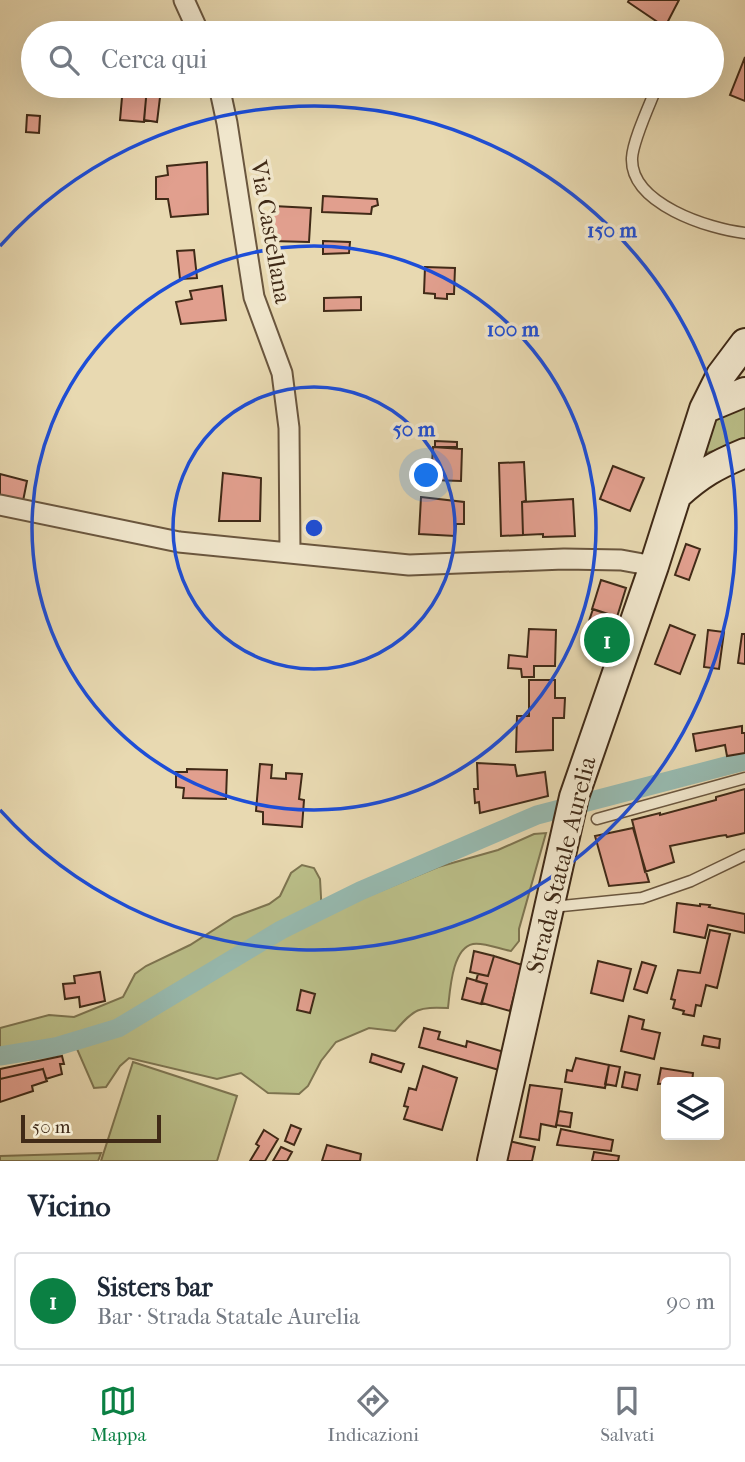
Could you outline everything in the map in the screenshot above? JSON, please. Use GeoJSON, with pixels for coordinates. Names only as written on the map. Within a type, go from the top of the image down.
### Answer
{"type":"FeatureCollection","features":[{"type":"Feature","properties":{"kind":"main road","name":"Strada Statale Aurelia"},"geometry":{"type":"LineString","coordinates":[[492,1161],[571,807],[654,566],[704,410],[721,375],[745,343]]}},
{"type":"Feature","properties":{"kind":"main road"},"geometry":{"type":"LineString","coordinates":[[704,410],[745,392]]}},
{"type":"Feature","properties":{"kind":"main road"},"geometry":{"type":"LineString","coordinates":[[677,495],[700,474],[739,460]]}},
{"type":"Feature","properties":{"kind":"street"},"geometry":{"type":"LineString","coordinates":[[184,0],[194,21]]}},
{"type":"Feature","properties":{"kind":"street","name":"Via Castellana"},"geometry":{"type":"LineString","coordinates":[[221,98],[238,186],[254,297],[282,373],[289,428],[290,552]]}},
{"type":"Feature","properties":{"kind":"street"},"geometry":{"type":"LineString","coordinates":[[0,505],[179,542],[409,565],[564,559],[621,560],[654,566]]}},
{"type":"Feature","properties":{"kind":"lane"},"geometry":{"type":"LineString","coordinates":[[653,98],[632,157],[635,174],[641,186],[670,210],[730,231],[745,233]]}},
{"type":"Feature","properties":{"kind":"lane"},"geometry":{"type":"LineString","coordinates":[[597,819],[745,778]]}},
{"type":"Feature","properties":{"kind":"lane"},"geometry":{"type":"LineString","coordinates":[[548,908],[642,898],[691,881],[745,855]]}},
{"type":"Feature","properties":{"kind":"green space"},"geometry":{"type":"Polygon","coordinates":[[[745,402],[745,443],[698,455],[705,435],[719,416],[745,402]]]}},
{"type":"Feature","properties":{"kind":"green space"},"geometry":{"type":"Polygon","coordinates":[[[546,833],[519,929],[519,941],[511,951],[482,944],[466,947],[453,971],[448,1008],[418,1010],[395,1031],[369,1028],[336,1042],[321,1061],[308,1086],[299,1094],[268,1093],[241,1073],[217,1079],[129,1058],[106,1087],[94,1088],[74,1042],[68,1039],[0,1051],[0,1028],[49,1015],[74,1017],[123,997],[135,974],[146,966],[190,945],[234,917],[269,904],[280,896],[291,873],[302,865],[314,868],[320,879],[322,915],[438,867],[498,850],[534,834],[546,833]]]}},
{"type":"Feature","properties":{"kind":"green space"},"geometry":{"type":"Polygon","coordinates":[[[133,1062],[237,1096],[217,1161],[101,1161],[133,1062]]]}},
{"type":"Feature","properties":{"kind":"green space"},"geometry":{"type":"Polygon","coordinates":[[[101,1153],[98,1161],[0,1161],[0,1156],[101,1153]]]}},
{"type":"Feature","properties":{"kind":"building"},"geometry":{"type":"Polygon","coordinates":[[[679,0],[668,21],[656,21],[628,2],[679,0]]]}},
{"type":"Feature","properties":{"kind":"building"},"geometry":{"type":"Polygon","coordinates":[[[745,57],[745,101],[730,95],[745,57]]]}},
{"type":"Feature","properties":{"kind":"building"},"geometry":{"type":"Polygon","coordinates":[[[122,98],[146,98],[144,122],[120,120],[122,98]]]}},
{"type":"Feature","properties":{"kind":"building"},"geometry":{"type":"Polygon","coordinates":[[[146,98],[160,98],[157,122],[144,120],[146,98]]]}},
{"type":"Feature","properties":{"kind":"building"},"geometry":{"type":"Polygon","coordinates":[[[27,115],[40,116],[39,133],[26,132],[27,115]]]}},
{"type":"Feature","properties":{"kind":"building"},"geometry":{"type":"Polygon","coordinates":[[[207,162],[208,214],[171,217],[168,199],[156,199],[156,177],[168,175],[167,166],[207,162]]]}},
{"type":"Feature","properties":{"kind":"building"},"geometry":{"type":"Polygon","coordinates":[[[323,196],[377,199],[378,205],[372,207],[371,214],[322,212],[323,196]]]}},
{"type":"Feature","properties":{"kind":"building"},"geometry":{"type":"Polygon","coordinates":[[[273,206],[311,208],[309,242],[272,241],[273,206]]]}},
{"type":"Feature","properties":{"kind":"building"},"geometry":{"type":"Polygon","coordinates":[[[323,241],[350,242],[349,253],[323,254],[323,241]]]}},
{"type":"Feature","properties":{"kind":"building"},"geometry":{"type":"Polygon","coordinates":[[[194,250],[197,278],[180,279],[177,251],[194,250]]]}},
{"type":"Feature","properties":{"kind":"building"},"geometry":{"type":"Polygon","coordinates":[[[425,267],[455,268],[454,294],[447,294],[447,299],[424,293],[425,267]]]}},
{"type":"Feature","properties":{"kind":"building"},"geometry":{"type":"Polygon","coordinates":[[[222,286],[226,320],[181,324],[176,302],[192,299],[190,291],[222,286]]]}},
{"type":"Feature","properties":{"kind":"building"},"geometry":{"type":"Polygon","coordinates":[[[361,297],[361,310],[324,311],[324,298],[361,297]]]}},
{"type":"Feature","properties":{"kind":"building"},"geometry":{"type":"Polygon","coordinates":[[[435,441],[457,442],[457,447],[435,447],[435,441]]]}},
{"type":"Feature","properties":{"kind":"building"},"geometry":{"type":"Polygon","coordinates":[[[433,447],[462,449],[461,481],[431,480],[433,447]]]}},
{"type":"Feature","properties":{"kind":"building"},"geometry":{"type":"Polygon","coordinates":[[[524,462],[526,501],[522,502],[523,535],[501,536],[499,463],[524,462]]]}},
{"type":"Feature","properties":{"kind":"building"},"geometry":{"type":"Polygon","coordinates":[[[613,466],[644,478],[630,511],[600,499],[613,466]]]}},
{"type":"Feature","properties":{"kind":"building"},"geometry":{"type":"Polygon","coordinates":[[[223,473],[261,478],[260,521],[219,521],[223,473]]]}},
{"type":"Feature","properties":{"kind":"building"},"geometry":{"type":"Polygon","coordinates":[[[0,474],[27,481],[23,501],[0,497],[0,474]]]}},
{"type":"Feature","properties":{"kind":"building"},"geometry":{"type":"Polygon","coordinates":[[[421,497],[464,502],[464,524],[456,524],[455,536],[419,534],[421,497]]]}},
{"type":"Feature","properties":{"kind":"building"},"geometry":{"type":"Polygon","coordinates":[[[573,499],[575,536],[523,535],[522,502],[573,499]]]}},
{"type":"Feature","properties":{"kind":"building"},"geometry":{"type":"Polygon","coordinates":[[[686,544],[700,549],[689,580],[675,575],[686,544]]]}},
{"type":"Feature","properties":{"kind":"building"},"geometry":{"type":"Polygon","coordinates":[[[601,580],[626,588],[617,617],[592,609],[601,580]]]}},
{"type":"Feature","properties":{"kind":"building"},"geometry":{"type":"Polygon","coordinates":[[[593,609],[617,617],[606,650],[588,645],[595,623],[589,621],[593,609]]]}},
{"type":"Feature","properties":{"kind":"building"},"geometry":{"type":"Polygon","coordinates":[[[670,625],[695,635],[680,674],[655,664],[670,625]]]}},
{"type":"Feature","properties":{"kind":"building"},"geometry":{"type":"Polygon","coordinates":[[[529,629],[556,630],[555,666],[534,666],[534,677],[522,677],[521,669],[508,668],[509,655],[527,657],[529,629]]]}},
{"type":"Feature","properties":{"kind":"building"},"geometry":{"type":"Polygon","coordinates":[[[708,630],[724,632],[719,669],[704,667],[708,630]]]}},
{"type":"Feature","properties":{"kind":"building"},"geometry":{"type":"Polygon","coordinates":[[[742,634],[745,634],[745,664],[738,663],[742,634]]]}},
{"type":"Feature","properties":{"kind":"building"},"geometry":{"type":"Polygon","coordinates":[[[529,680],[555,680],[555,698],[565,698],[564,718],[553,718],[553,750],[516,752],[517,716],[529,716],[529,680]]]}},
{"type":"Feature","properties":{"kind":"building"},"geometry":{"type":"Polygon","coordinates":[[[742,726],[742,733],[745,733],[745,753],[727,756],[725,745],[696,751],[693,734],[742,726]]]}},
{"type":"Feature","properties":{"kind":"building"},"geometry":{"type":"Polygon","coordinates":[[[477,763],[515,765],[517,776],[545,772],[548,796],[480,813],[479,802],[475,803],[474,789],[478,789],[477,763]]]}},
{"type":"Feature","properties":{"kind":"building"},"geometry":{"type":"Polygon","coordinates":[[[260,764],[272,765],[271,778],[286,779],[286,773],[302,774],[299,799],[304,800],[302,827],[263,824],[263,812],[256,811],[260,764]]]}},
{"type":"Feature","properties":{"kind":"building"},"geometry":{"type":"Polygon","coordinates":[[[187,769],[227,770],[226,799],[183,798],[184,788],[176,787],[176,772],[187,772],[187,769]]]}},
{"type":"Feature","properties":{"kind":"building"},"geometry":{"type":"Polygon","coordinates":[[[745,789],[745,833],[670,846],[674,862],[645,872],[632,820],[716,800],[716,797],[745,789]]]}},
{"type":"Feature","properties":{"kind":"building"},"geometry":{"type":"Polygon","coordinates":[[[633,828],[649,882],[609,886],[595,836],[633,828]]]}},
{"type":"Feature","properties":{"kind":"building"},"geometry":{"type":"Polygon","coordinates":[[[677,903],[710,905],[709,907],[745,914],[745,933],[708,925],[705,938],[674,932],[677,903]]]}},
{"type":"Feature","properties":{"kind":"building"},"geometry":{"type":"Polygon","coordinates":[[[710,930],[730,934],[717,988],[706,985],[701,1006],[696,1005],[694,1016],[683,1014],[684,1011],[673,1008],[675,1000],[671,999],[678,970],[700,973],[710,930]]]}},
{"type":"Feature","properties":{"kind":"building"},"geometry":{"type":"Polygon","coordinates":[[[474,951],[494,956],[488,976],[470,972],[474,951]]]}},
{"type":"Feature","properties":{"kind":"building"},"geometry":{"type":"Polygon","coordinates":[[[494,956],[522,965],[510,1011],[482,1003],[487,984],[476,981],[478,974],[488,976],[494,956]]]}},
{"type":"Feature","properties":{"kind":"building"},"geometry":{"type":"Polygon","coordinates":[[[598,961],[631,969],[623,1001],[591,993],[598,961]]]}},
{"type":"Feature","properties":{"kind":"building"},"geometry":{"type":"Polygon","coordinates":[[[642,962],[656,966],[647,993],[634,989],[642,962]]]}},
{"type":"Feature","properties":{"kind":"building"},"geometry":{"type":"Polygon","coordinates":[[[100,972],[105,1001],[80,1007],[79,997],[65,999],[63,984],[75,983],[74,976],[100,972]]]}},
{"type":"Feature","properties":{"kind":"building"},"geometry":{"type":"Polygon","coordinates":[[[467,978],[487,984],[481,1004],[462,999],[467,978]]]}},
{"type":"Feature","properties":{"kind":"building"},"geometry":{"type":"Polygon","coordinates":[[[301,990],[315,994],[310,1013],[297,1010],[301,990]]]}},
{"type":"Feature","properties":{"kind":"building"},"geometry":{"type":"Polygon","coordinates":[[[629,1016],[644,1020],[642,1029],[660,1033],[654,1059],[621,1051],[629,1016]]]}},
{"type":"Feature","properties":{"kind":"building"},"geometry":{"type":"Polygon","coordinates":[[[424,1028],[440,1032],[438,1039],[466,1047],[467,1041],[504,1052],[499,1070],[419,1047],[424,1028]]]}},
{"type":"Feature","properties":{"kind":"building"},"geometry":{"type":"Polygon","coordinates":[[[704,1036],[720,1039],[719,1048],[702,1045],[704,1036]]]}},
{"type":"Feature","properties":{"kind":"building"},"geometry":{"type":"Polygon","coordinates":[[[372,1054],[404,1064],[401,1072],[370,1062],[372,1054]]]}},
{"type":"Feature","properties":{"kind":"building"},"geometry":{"type":"Polygon","coordinates":[[[62,1056],[62,1074],[46,1079],[43,1069],[0,1079],[0,1069],[62,1056]]]}},
{"type":"Feature","properties":{"kind":"building"},"geometry":{"type":"Polygon","coordinates":[[[576,1058],[609,1065],[605,1088],[565,1082],[567,1070],[572,1071],[576,1058]]]}},
{"type":"Feature","properties":{"kind":"building"},"geometry":{"type":"Polygon","coordinates":[[[609,1065],[620,1067],[616,1086],[605,1084],[609,1065]]]}},
{"type":"Feature","properties":{"kind":"building"},"geometry":{"type":"Polygon","coordinates":[[[423,1066],[457,1078],[442,1130],[404,1119],[409,1088],[416,1090],[423,1066]]]}},
{"type":"Feature","properties":{"kind":"building"},"geometry":{"type":"Polygon","coordinates":[[[661,1068],[693,1073],[693,1077],[661,1077],[661,1084],[658,1084],[661,1068]]]}},
{"type":"Feature","properties":{"kind":"building"},"geometry":{"type":"Polygon","coordinates":[[[43,1069],[47,1081],[32,1086],[33,1091],[0,1102],[0,1079],[43,1069]]]}},
{"type":"Feature","properties":{"kind":"building"},"geometry":{"type":"Polygon","coordinates":[[[625,1072],[640,1075],[637,1090],[622,1087],[625,1072]]]}},
{"type":"Feature","properties":{"kind":"building"},"geometry":{"type":"Polygon","coordinates":[[[530,1085],[562,1089],[556,1127],[541,1124],[539,1140],[520,1137],[530,1085]]]}},
{"type":"Feature","properties":{"kind":"building"},"geometry":{"type":"Polygon","coordinates":[[[559,1111],[572,1113],[570,1127],[556,1125],[559,1111]]]}},
{"type":"Feature","properties":{"kind":"building"},"geometry":{"type":"Polygon","coordinates":[[[291,1125],[301,1129],[294,1145],[285,1141],[291,1125]]]}},
{"type":"Feature","properties":{"kind":"building"},"geometry":{"type":"Polygon","coordinates":[[[561,1129],[613,1140],[611,1151],[557,1145],[561,1129]]]}},
{"type":"Feature","properties":{"kind":"building"},"geometry":{"type":"Polygon","coordinates":[[[264,1130],[278,1139],[265,1161],[250,1161],[259,1146],[256,1144],[264,1130]]]}},
{"type":"Feature","properties":{"kind":"building"},"geometry":{"type":"Polygon","coordinates":[[[509,1141],[535,1147],[532,1161],[505,1161],[509,1141]]]}},
{"type":"Feature","properties":{"kind":"building"},"geometry":{"type":"Polygon","coordinates":[[[327,1145],[361,1154],[360,1161],[322,1161],[327,1145]]]}},
{"type":"Feature","properties":{"kind":"building"},"geometry":{"type":"Polygon","coordinates":[[[281,1147],[292,1152],[287,1161],[273,1161],[281,1147]]]}},
{"type":"Feature","properties":{"kind":"building"},"geometry":{"type":"Polygon","coordinates":[[[594,1152],[619,1156],[618,1161],[592,1161],[594,1152]]]}},
{"type":"Feature","properties":{"kind":"waterway"},"geometry":{"type":"LineString","coordinates":[[0,1056],[55,1047],[118,1028],[281,930],[360,891],[537,815],[745,761]]}},
{"type":"Feature","properties":{"kind":"place","name":"Sisters bar"},"geometry":{"type":"Point","coordinates":[607,640]}}]}
